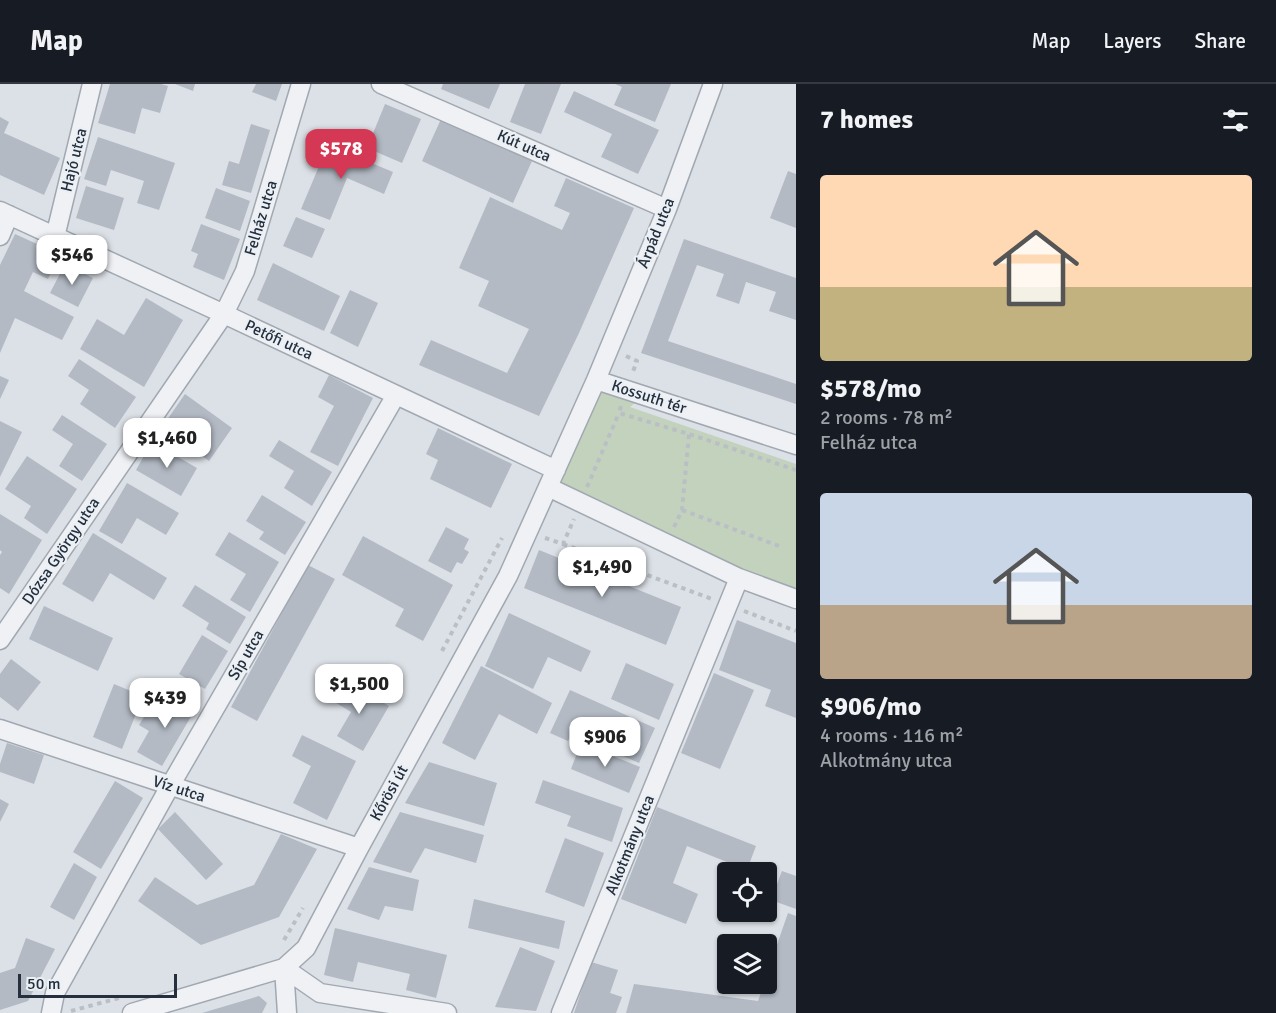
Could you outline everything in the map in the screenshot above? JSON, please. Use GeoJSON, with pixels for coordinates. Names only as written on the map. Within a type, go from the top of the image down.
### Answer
{"type":"FeatureCollection","features":[{"type":"Feature","properties":{"kind":"street","name":"Hajó utca"},"geometry":{"type":"LineString","coordinates":[[56,237],[92,84]]}},
{"type":"Feature","properties":{"kind":"street","name":"Felház utca"},"geometry":{"type":"LineString","coordinates":[[224,314],[245,271],[301,84]]}},
{"type":"Feature","properties":{"kind":"street","name":"Kút utca"},"geometry":{"type":"LineString","coordinates":[[381,84],[667,209]]}},
{"type":"Feature","properties":{"kind":"street","name":"Árpád utca"},"geometry":{"type":"LineString","coordinates":[[596,380],[667,209],[713,84]]}},
{"type":"Feature","properties":{"kind":"street","name":"Petőfi utca"},"geometry":{"type":"LineString","coordinates":[[4,213],[556,470]]}},
{"type":"Feature","properties":{"kind":"street"},"geometry":{"type":"LineString","coordinates":[[0,236],[4,213]]}},
{"type":"Feature","properties":{"kind":"street","name":"Dózsa György utca"},"geometry":{"type":"LineString","coordinates":[[0,640],[224,314]]}},
{"type":"Feature","properties":{"kind":"street","name":"Kossuth tér"},"geometry":{"type":"LineString","coordinates":[[556,470],[596,380],[796,445]]}},
{"type":"Feature","properties":{"kind":"street","name":"Síp utca"},"geometry":{"type":"LineString","coordinates":[[51,1013],[55,993],[170,786],[396,395]]}},
{"type":"Feature","properties":{"kind":"street","name":"Kőrösi út"},"geometry":{"type":"LineString","coordinates":[[132,1013],[284,968],[306,948],[508,576],[556,470]]}},
{"type":"Feature","properties":{"kind":"street"},"geometry":{"type":"LineString","coordinates":[[548,487],[740,578],[796,599]]}},
{"type":"Feature","properties":{"kind":"street","name":"Alkotmány utca"},"geometry":{"type":"LineString","coordinates":[[561,1013],[740,578]]}},
{"type":"Feature","properties":{"kind":"street","name":"Víz utca"},"geometry":{"type":"LineString","coordinates":[[0,729],[359,848]]}},
{"type":"Feature","properties":{"kind":"street"},"geometry":{"type":"LineString","coordinates":[[284,968],[287,1013]]}},
{"type":"Feature","properties":{"kind":"street"},"geometry":{"type":"LineString","coordinates":[[284,968],[320,993],[447,1013]]}},
{"type":"Feature","properties":{"kind":"path"},"geometry":{"type":"LineString","coordinates":[[667,544],[681,510],[689,434]]}},
{"type":"Feature","properties":{"kind":"path"},"geometry":{"type":"LineString","coordinates":[[681,510],[779,546]]}},
{"type":"Feature","properties":{"kind":"path"},"geometry":{"type":"LineString","coordinates":[[441,654],[506,529]]}},
{"type":"Feature","properties":{"kind":"path"},"geometry":{"type":"LineString","coordinates":[[564,544],[796,631]]}},
{"type":"Feature","properties":{"kind":"path"},"geometry":{"type":"LineString","coordinates":[[282,943],[306,903]]}},
{"type":"Feature","properties":{"kind":"path"},"geometry":{"type":"LineString","coordinates":[[65,1013],[120,997]]}},
{"type":"Feature","properties":{"kind":"green space"},"geometry":{"type":"Polygon","coordinates":[[[596,380],[644,396],[630,407],[796,464],[796,599],[548,487],[596,380]]]}},
{"type":"Feature","properties":{"kind":"building"},"geometry":{"type":"Polygon","coordinates":[[[110,84],[168,86],[160,113],[142,108],[135,134],[98,123],[110,84]]]}},
{"type":"Feature","properties":{"kind":"building"},"geometry":{"type":"Polygon","coordinates":[[[175,84],[195,84],[193,91],[175,84]]]}},
{"type":"Feature","properties":{"kind":"building"},"geometry":{"type":"Polygon","coordinates":[[[256,84],[282,84],[276,101],[252,92],[256,84]]]}},
{"type":"Feature","properties":{"kind":"building"},"geometry":{"type":"Polygon","coordinates":[[[443,84],[500,84],[489,109],[441,89],[443,84]]]}},
{"type":"Feature","properties":{"kind":"building"},"geometry":{"type":"Polygon","coordinates":[[[525,84],[561,84],[541,134],[510,122],[525,84]]]}},
{"type":"Feature","properties":{"kind":"building"},"geometry":{"type":"Polygon","coordinates":[[[615,84],[671,84],[655,122],[614,105],[622,87],[615,84]]]}},
{"type":"Feature","properties":{"kind":"building"},"geometry":{"type":"Polygon","coordinates":[[[574,91],[659,130],[638,174],[601,157],[612,134],[564,112],[574,91]]]}},
{"type":"Feature","properties":{"kind":"building"},"geometry":{"type":"Polygon","coordinates":[[[385,104],[421,119],[402,163],[367,148],[385,104]]]}},
{"type":"Feature","properties":{"kind":"building"},"geometry":{"type":"Polygon","coordinates":[[[0,117],[9,122],[4,133],[60,158],[44,195],[0,175],[0,117]]]}},
{"type":"Feature","properties":{"kind":"building"},"geometry":{"type":"Polygon","coordinates":[[[441,119],[532,161],[513,203],[422,161],[441,119]]]}},
{"type":"Feature","properties":{"kind":"building"},"geometry":{"type":"Polygon","coordinates":[[[251,124],[270,130],[251,193],[222,185],[229,161],[239,164],[251,124]]]}},
{"type":"Feature","properties":{"kind":"building"},"geometry":{"type":"Polygon","coordinates":[[[98,137],[175,163],[159,210],[137,203],[144,181],[111,170],[106,186],[84,179],[98,137]]]}},
{"type":"Feature","properties":{"kind":"building"},"geometry":{"type":"Polygon","coordinates":[[[328,145],[393,172],[384,194],[347,178],[330,220],[301,209],[328,145]]]}},
{"type":"Feature","properties":{"kind":"building"},"geometry":{"type":"Polygon","coordinates":[[[788,171],[796,174],[796,228],[770,218],[788,171]]]}},
{"type":"Feature","properties":{"kind":"building"},"geometry":{"type":"Polygon","coordinates":[[[566,178],[634,208],[579,333],[539,416],[419,365],[431,340],[507,373],[529,329],[478,306],[489,281],[459,268],[490,197],[562,230],[570,213],[554,206],[566,178]]]}},
{"type":"Feature","properties":{"kind":"building"},"geometry":{"type":"Polygon","coordinates":[[[86,186],[124,198],[114,230],[76,218],[86,186]]]}},
{"type":"Feature","properties":{"kind":"building"},"geometry":{"type":"Polygon","coordinates":[[[216,188],[250,201],[240,231],[205,218],[216,188]]]}},
{"type":"Feature","properties":{"kind":"building"},"geometry":{"type":"Polygon","coordinates":[[[296,217],[325,229],[312,258],[283,246],[296,217]]]}},
{"type":"Feature","properties":{"kind":"building"},"geometry":{"type":"Polygon","coordinates":[[[201,224],[240,239],[224,280],[193,267],[198,254],[191,251],[201,224]]]}},
{"type":"Feature","properties":{"kind":"building"},"geometry":{"type":"Polygon","coordinates":[[[15,234],[59,254],[48,279],[33,272],[24,291],[74,317],[62,340],[15,318],[0,353],[0,265],[15,234]]]}},
{"type":"Feature","properties":{"kind":"building"},"geometry":{"type":"Polygon","coordinates":[[[684,239],[796,278],[796,320],[769,311],[776,292],[746,282],[739,304],[716,296],[724,274],[697,265],[668,341],[796,384],[796,404],[641,353],[684,239]]]}},
{"type":"Feature","properties":{"kind":"building"},"geometry":{"type":"Polygon","coordinates":[[[273,263],[340,296],[324,331],[257,300],[273,263]]]}},
{"type":"Feature","properties":{"kind":"building"},"geometry":{"type":"Polygon","coordinates":[[[65,264],[93,278],[78,307],[50,293],[65,264]]]}},
{"type":"Feature","properties":{"kind":"building"},"geometry":{"type":"Polygon","coordinates":[[[350,290],[378,303],[358,347],[330,333],[350,290]]]}},
{"type":"Feature","properties":{"kind":"building"},"geometry":{"type":"Polygon","coordinates":[[[146,298],[183,320],[144,387],[80,349],[97,319],[124,335],[146,298]]]}},
{"type":"Feature","properties":{"kind":"building"},"geometry":{"type":"Polygon","coordinates":[[[79,359],[136,397],[115,428],[80,404],[89,390],[68,376],[79,359]]]}},
{"type":"Feature","properties":{"kind":"building"},"geometry":{"type":"Polygon","coordinates":[[[329,375],[373,398],[338,466],[310,452],[334,406],[318,397],[329,375]]]}},
{"type":"Feature","properties":{"kind":"building"},"geometry":{"type":"Polygon","coordinates":[[[0,376],[9,380],[0,399],[0,376]]]}},
{"type":"Feature","properties":{"kind":"building"},"geometry":{"type":"Polygon","coordinates":[[[185,394],[232,428],[209,461],[162,427],[185,394]]]}},
{"type":"Feature","properties":{"kind":"building"},"geometry":{"type":"Polygon","coordinates":[[[62,415],[107,444],[82,481],[59,466],[73,444],[52,430],[62,415]]]}},
{"type":"Feature","properties":{"kind":"building"},"geometry":{"type":"Polygon","coordinates":[[[0,421],[22,432],[0,477],[0,421]]]}},
{"type":"Feature","properties":{"kind":"building"},"geometry":{"type":"Polygon","coordinates":[[[438,428],[512,464],[491,508],[430,479],[438,460],[426,454],[438,428]]]}},
{"type":"Feature","properties":{"kind":"building"},"geometry":{"type":"Polygon","coordinates":[[[279,440],[332,472],[312,506],[284,488],[294,471],[269,456],[279,440]]]}},
{"type":"Feature","properties":{"kind":"building"},"geometry":{"type":"Polygon","coordinates":[[[152,442],[197,468],[181,496],[136,470],[152,442]]]}},
{"type":"Feature","properties":{"kind":"building"},"geometry":{"type":"Polygon","coordinates":[[[27,456],[77,489],[47,534],[24,518],[31,506],[5,489],[27,456]]]}},
{"type":"Feature","properties":{"kind":"building"},"geometry":{"type":"Polygon","coordinates":[[[127,483],[179,513],[166,535],[137,518],[122,544],[99,531],[127,483]]]}},
{"type":"Feature","properties":{"kind":"building"},"geometry":{"type":"Polygon","coordinates":[[[262,495],[306,522],[285,555],[259,539],[264,532],[246,521],[262,495]]]}},
{"type":"Feature","properties":{"kind":"building"},"geometry":{"type":"Polygon","coordinates":[[[0,514],[42,540],[9,594],[0,588],[0,555],[2,552],[0,550],[0,514]]]}},
{"type":"Feature","properties":{"kind":"building"},"geometry":{"type":"Polygon","coordinates":[[[446,527],[469,539],[464,549],[469,552],[462,564],[457,562],[451,573],[428,561],[446,527]]]}},
{"type":"Feature","properties":{"kind":"building"},"geometry":{"type":"Polygon","coordinates":[[[229,532],[279,562],[250,612],[230,600],[246,574],[215,555],[229,532]]]}},
{"type":"Feature","properties":{"kind":"building"},"geometry":{"type":"Polygon","coordinates":[[[93,533],[167,578],[154,600],[110,573],[93,602],[62,584],[93,533]]]}},
{"type":"Feature","properties":{"kind":"building"},"geometry":{"type":"Polygon","coordinates":[[[363,536],[453,585],[423,641],[395,626],[404,609],[342,575],[363,536]]]}},
{"type":"Feature","properties":{"kind":"building"},"geometry":{"type":"Polygon","coordinates":[[[539,550],[681,607],[666,645],[524,588],[539,550]]]}},
{"type":"Feature","properties":{"kind":"building"},"geometry":{"type":"Polygon","coordinates":[[[308,565],[335,579],[257,721],[231,707],[308,565]]]}},
{"type":"Feature","properties":{"kind":"building"},"geometry":{"type":"Polygon","coordinates":[[[195,585],[246,617],[230,644],[206,629],[209,623],[182,606],[195,585]]]}},
{"type":"Feature","properties":{"kind":"building"},"geometry":{"type":"Polygon","coordinates":[[[44,606],[113,638],[98,671],[29,639],[44,606]]]}},
{"type":"Feature","properties":{"kind":"building"},"geometry":{"type":"Polygon","coordinates":[[[509,613],[591,651],[581,672],[548,657],[533,689],[485,666],[509,613]]]}},
{"type":"Feature","properties":{"kind":"building"},"geometry":{"type":"Polygon","coordinates":[[[737,620],[796,643],[796,718],[765,706],[771,690],[719,670],[737,620]]]}},
{"type":"Feature","properties":{"kind":"building"},"geometry":{"type":"Polygon","coordinates":[[[202,635],[228,651],[205,689],[179,674],[202,635]]]}},
{"type":"Feature","properties":{"kind":"building"},"geometry":{"type":"Polygon","coordinates":[[[11,659],[41,682],[18,711],[0,697],[0,674],[11,659]]]}},
{"type":"Feature","properties":{"kind":"building"},"geometry":{"type":"Polygon","coordinates":[[[626,663],[674,684],[659,720],[611,699],[626,663]]]}},
{"type":"Feature","properties":{"kind":"building"},"geometry":{"type":"Polygon","coordinates":[[[481,666],[552,703],[537,734],[499,714],[475,760],[442,743],[481,666]]]}},
{"type":"Feature","properties":{"kind":"building"},"geometry":{"type":"Polygon","coordinates":[[[714,673],[754,690],[720,769],[681,753],[714,673]]]}},
{"type":"Feature","properties":{"kind":"building"},"geometry":{"type":"Polygon","coordinates":[[[345,680],[389,706],[363,751],[337,736],[351,712],[333,701],[345,680]]]}},
{"type":"Feature","properties":{"kind":"building"},"geometry":{"type":"Polygon","coordinates":[[[114,684],[143,696],[122,749],[93,737],[114,684]]]}},
{"type":"Feature","properties":{"kind":"building"},"geometry":{"type":"Polygon","coordinates":[[[570,690],[655,728],[639,763],[610,750],[614,741],[576,724],[568,741],[550,733],[570,690]]]}},
{"type":"Feature","properties":{"kind":"building"},"geometry":{"type":"Polygon","coordinates":[[[172,694],[196,708],[162,766],[137,752],[149,731],[139,725],[149,709],[160,715],[172,694]]]}},
{"type":"Feature","properties":{"kind":"building"},"geometry":{"type":"Polygon","coordinates":[[[302,735],[356,761],[327,820],[293,803],[311,766],[292,756],[302,735]]]}},
{"type":"Feature","properties":{"kind":"building"},"geometry":{"type":"Polygon","coordinates":[[[7,743],[44,755],[34,784],[0,772],[0,764],[7,743]]]}},
{"type":"Feature","properties":{"kind":"building"},"geometry":{"type":"Polygon","coordinates":[[[581,743],[640,767],[629,793],[571,769],[581,743]]]}},
{"type":"Feature","properties":{"kind":"building"},"geometry":{"type":"Polygon","coordinates":[[[429,762],[497,783],[484,826],[405,803],[429,762]]]}},
{"type":"Feature","properties":{"kind":"building"},"geometry":{"type":"Polygon","coordinates":[[[543,780],[623,808],[612,842],[567,826],[571,816],[535,803],[543,780]]]}},
{"type":"Feature","properties":{"kind":"building"},"geometry":{"type":"Polygon","coordinates":[[[115,781],[143,798],[101,869],[73,852],[115,781]]]}},
{"type":"Feature","properties":{"kind":"building"},"geometry":{"type":"Polygon","coordinates":[[[0,799],[9,804],[0,822],[0,799]]]}},
{"type":"Feature","properties":{"kind":"building"},"geometry":{"type":"Polygon","coordinates":[[[657,807],[756,846],[750,862],[727,862],[687,846],[673,883],[698,894],[686,924],[621,899],[657,807]]]}},
{"type":"Feature","properties":{"kind":"building"},"geometry":{"type":"Polygon","coordinates":[[[175,812],[223,864],[206,880],[158,829],[175,812]]]}},
{"type":"Feature","properties":{"kind":"building"},"geometry":{"type":"Polygon","coordinates":[[[400,812],[484,835],[476,863],[425,848],[411,873],[373,862],[400,812]]]}},
{"type":"Feature","properties":{"kind":"building"},"geometry":{"type":"Polygon","coordinates":[[[281,834],[317,849],[279,917],[201,945],[138,901],[155,877],[197,905],[254,885],[281,834]]]}},
{"type":"Feature","properties":{"kind":"building"},"geometry":{"type":"Polygon","coordinates":[[[565,838],[604,853],[584,907],[545,892],[565,838]]]}},
{"type":"Feature","properties":{"kind":"building"},"geometry":{"type":"Polygon","coordinates":[[[74,863],[97,877],[74,920],[50,907],[74,863]]]}},
{"type":"Feature","properties":{"kind":"building"},"geometry":{"type":"Polygon","coordinates":[[[369,867],[419,880],[413,911],[385,906],[379,920],[347,909],[369,867]]]}},
{"type":"Feature","properties":{"kind":"building"},"geometry":{"type":"Polygon","coordinates":[[[782,871],[796,876],[796,909],[777,902],[777,884],[782,871]]]}},
{"type":"Feature","properties":{"kind":"building"},"geometry":{"type":"Polygon","coordinates":[[[474,899],[565,921],[559,949],[468,928],[474,899]]]}},
{"type":"Feature","properties":{"kind":"building"},"geometry":{"type":"Polygon","coordinates":[[[788,913],[796,916],[796,1013],[626,1013],[634,984],[758,1001],[760,994],[777,994],[777,944],[788,913]]]}},
{"type":"Feature","properties":{"kind":"building"},"geometry":{"type":"Polygon","coordinates":[[[335,928],[447,955],[436,998],[406,990],[410,974],[358,962],[353,982],[324,975],[335,928]]]}},
{"type":"Feature","properties":{"kind":"building"},"geometry":{"type":"Polygon","coordinates":[[[26,938],[55,949],[28,1001],[0,1010],[0,973],[15,968],[26,938]]]}},
{"type":"Feature","properties":{"kind":"building"},"geometry":{"type":"Polygon","coordinates":[[[520,947],[555,961],[536,1011],[495,1007],[520,947]]]}},
{"type":"Feature","properties":{"kind":"building"},"geometry":{"type":"Polygon","coordinates":[[[591,962],[618,970],[610,993],[622,997],[616,1013],[574,1013],[591,962]]]}},
{"type":"Feature","properties":{"kind":"building"},"geometry":{"type":"Polygon","coordinates":[[[259,996],[267,1003],[262,1013],[202,1013],[259,996]]]}}]}
